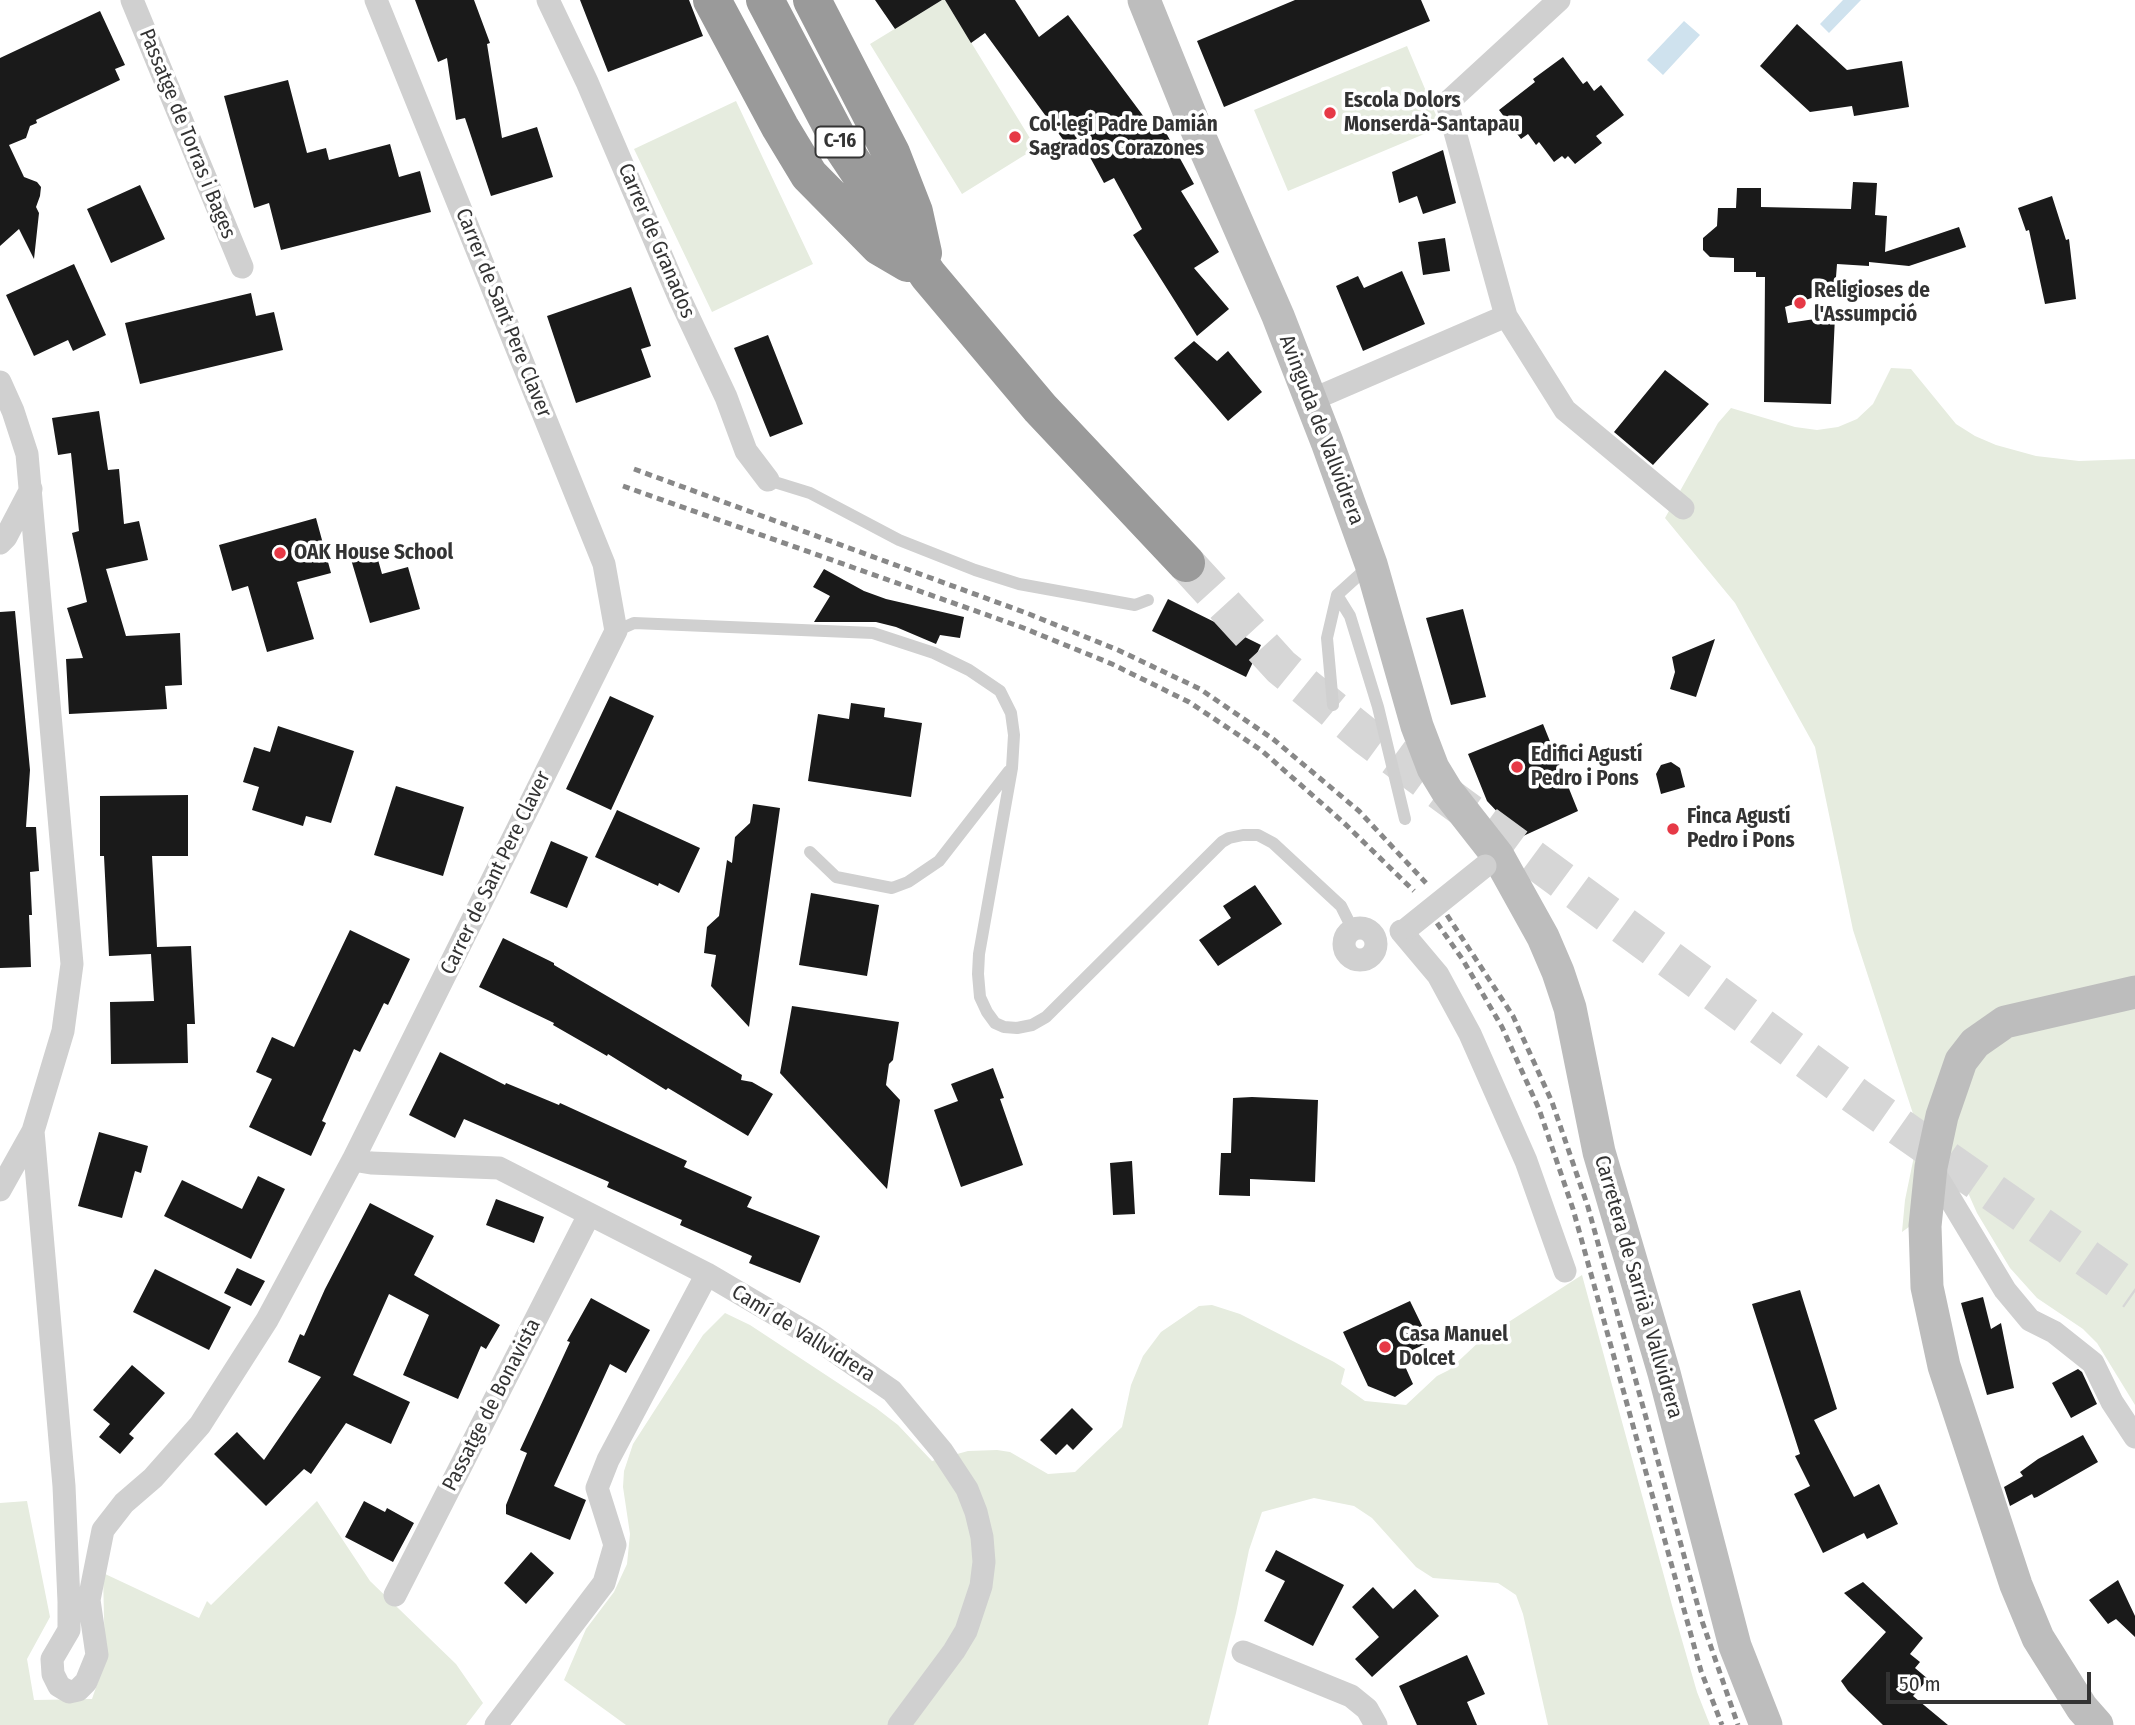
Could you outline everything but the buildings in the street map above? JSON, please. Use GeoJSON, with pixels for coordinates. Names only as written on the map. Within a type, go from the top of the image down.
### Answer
{"type":"FeatureCollection","features":[{"type":"Feature","properties":{"kind":"highway"},"geometry":{"type":"LineString","coordinates":[[712,0],[779,127],[809,175],[879,246],[928,275]]}},
{"type":"Feature","properties":{"kind":"highway","name":"C-16"},"geometry":{"type":"LineString","coordinates":[[765,0],[843,148],[928,275],[1040,408],[1186,564]]}},
{"type":"Feature","properties":{"kind":"highway"},"geometry":{"type":"LineString","coordinates":[[812,0],[891,153],[914,212],[928,275]]}},
{"type":"Feature","properties":{"kind":"highway"},"geometry":{"type":"LineString","coordinates":[[824,0],[852,79]]}},
{"type":"Feature","properties":{"kind":"main road","name":"Avinguda de Vallvidrera"},"geometry":{"type":"LineString","coordinates":[[1144,0],[1278,316],[1371,564],[1417,726],[1433,768],[1492,861]]}},
{"type":"Feature","properties":{"kind":"main road","name":"Carretera de Sarrià a Vallvidrera"},"geometry":{"type":"LineString","coordinates":[[1492,861],[1543,937],[1570,1008],[1599,1152],[1664,1373],[1735,1646],[1766,1725]]}},
{"type":"Feature","properties":{"kind":"main road"},"geometry":{"type":"LineString","coordinates":[[2097,1725],[2082,1708],[2034,1628],[2016,1585],[1944,1366],[1927,1287],[1925,1226],[1931,1167],[1950,1089],[1961,1061],[1975,1042],[2005,1022],[2135,992]]}},
{"type":"Feature","properties":{"kind":"street","name":"Passatge de Torras i Bages"},"geometry":{"type":"LineString","coordinates":[[132,0],[242,267]]}},
{"type":"Feature","properties":{"kind":"street","name":"Carrer de Sant Pere Claver"},"geometry":{"type":"LineString","coordinates":[[33,1130],[64,1486],[69,1602],[69,1630],[52,1659],[53,1674],[59,1686],[69,1692],[78,1690],[86,1682],[96,1655],[89,1600],[103,1530],[124,1503],[153,1478],[201,1425],[267,1320],[353,1160],[616,631],[604,564],[376,0]]}},
{"type":"Feature","properties":{"kind":"street","name":"Carrer de Granados"},"geometry":{"type":"LineString","coordinates":[[548,0],[726,397],[746,452],[768,480]]}},
{"type":"Feature","properties":{"kind":"street"},"geometry":{"type":"LineString","coordinates":[[1559,0],[1447,103],[1506,316],[1565,410],[1683,508]]}},
{"type":"Feature","properties":{"kind":"street"},"geometry":{"type":"LineString","coordinates":[[1309,401],[1506,316]]}},
{"type":"Feature","properties":{"kind":"street"},"geometry":{"type":"LineString","coordinates":[[0,382],[27,454],[72,964],[63,1031],[33,1130],[0,1190]]}},
{"type":"Feature","properties":{"kind":"street"},"geometry":{"type":"LineString","coordinates":[[0,543],[6,537],[31,489]]}},
{"type":"Feature","properties":{"kind":"street"},"geometry":{"type":"LineString","coordinates":[[1353,930],[1365,929],[1372,932],[1376,939],[1405,929],[1492,861]]}},
{"type":"Feature","properties":{"kind":"street"},"geometry":{"type":"LineString","coordinates":[[1405,929],[1438,975],[1470,1034],[1526,1161],[1565,1271]]}},
{"type":"Feature","properties":{"kind":"street","name":"Camí de Vallvidrera"},"geometry":{"type":"LineString","coordinates":[[353,1160],[499,1168],[706,1274],[814,1337],[892,1391],[942,1451],[967,1489],[982,1537],[984,1562],[975,1609],[954,1651],[899,1725]]}},
{"type":"Feature","properties":{"kind":"street"},"geometry":{"type":"LineString","coordinates":[[1931,1167],[2005,1290],[2030,1320],[2054,1332],[2093,1363],[2112,1402],[2135,1437]]}},
{"type":"Feature","properties":{"kind":"street","name":"Passatge de Bonavista"},"geometry":{"type":"LineString","coordinates":[[395,1595],[589,1215]]}},
{"type":"Feature","properties":{"kind":"street"},"geometry":{"type":"LineString","coordinates":[[496,1725],[604,1583],[615,1545],[597,1488],[608,1460],[706,1274]]}},
{"type":"Feature","properties":{"kind":"street"},"geometry":{"type":"LineString","coordinates":[[1243,1652],[1351,1696],[1367,1709],[1376,1725]]}},
{"type":"Feature","properties":{"kind":"lane"},"geometry":{"type":"LineString","coordinates":[[768,480],[810,493],[899,540],[1019,584],[1135,605],[1148,600]]}},
{"type":"Feature","properties":{"kind":"lane"},"geometry":{"type":"LineString","coordinates":[[1333,705],[1327,638],[1336,595],[1371,564]]}},
{"type":"Feature","properties":{"kind":"lane"},"geometry":{"type":"LineString","coordinates":[[1336,595],[1350,616],[1378,707],[1405,819]]}},
{"type":"Feature","properties":{"kind":"lane"},"geometry":{"type":"LineString","coordinates":[[616,631],[634,623],[873,633],[912,645],[969,670],[1000,691],[1011,713],[1014,735],[1012,768],[979,954],[978,974],[980,997],[987,1012],[995,1023],[1004,1027],[1032,1025],[1046,1017],[1229,838],[1258,835],[1273,843],[1342,906],[1353,930]]}},
{"type":"Feature","properties":{"kind":"lane"},"geometry":{"type":"LineString","coordinates":[[810,852],[836,877],[892,888],[908,882],[939,861],[1012,768]]}},
{"type":"Feature","properties":{"kind":"shaded area"},"geometry":{"type":"Polygon","coordinates":[[[945,0],[1036,148],[962,194],[870,44],[945,0]]]}},
{"type":"Feature","properties":{"kind":"shaded area"},"geometry":{"type":"Polygon","coordinates":[[[1407,46],[1441,127],[1288,191],[1254,110],[1407,46]]]}},
{"type":"Feature","properties":{"kind":"shaded area"},"geometry":{"type":"Polygon","coordinates":[[[736,101],[813,264],[712,312],[634,149],[736,101]]]}},
{"type":"Feature","properties":{"kind":"shaded area"},"geometry":{"type":"Polygon","coordinates":[[[1891,368],[1911,369],[1956,424],[1996,445],[2036,456],[2079,461],[2135,459],[2135,1405],[2097,1343],[2083,1329],[2037,1298],[2010,1268],[1977,1213],[1965,1186],[1902,1232],[1905,1200],[1919,1132],[1853,930],[1815,747],[1735,603],[1665,518],[1718,423],[1731,408],[1795,427],[1817,430],[1838,427],[1857,419],[1873,404],[1891,368]]]}},
{"type":"Feature","properties":{"kind":"shaded area"},"geometry":{"type":"Polygon","coordinates":[[[1582,1275],[1673,1609],[1697,1692],[1710,1725],[1548,1725],[1523,1614],[1516,1595],[1498,1583],[1433,1578],[1416,1567],[1372,1518],[1354,1506],[1314,1498],[1262,1512],[1249,1550],[1208,1725],[626,1725],[564,1680],[586,1629],[614,1592],[627,1564],[630,1534],[623,1487],[624,1471],[633,1444],[703,1335],[725,1313],[750,1325],[876,1408],[898,1425],[932,1461],[968,1451],[997,1450],[1010,1452],[1048,1474],[1075,1472],[1122,1427],[1131,1385],[1143,1356],[1161,1332],[1199,1306],[1212,1305],[1240,1314],[1334,1362],[1345,1369],[1341,1384],[1365,1401],[1406,1405],[1482,1339],[1582,1275]]]}},
{"type":"Feature","properties":{"kind":"shaded area"},"geometry":{"type":"Polygon","coordinates":[[[27,1501],[50,1617],[27,1659],[34,1700],[92,1699],[105,1661],[103,1573],[199,1618],[207,1601],[211,1605],[317,1501],[370,1581],[456,1664],[483,1703],[466,1725],[0,1725],[0,1503],[27,1501]]]}},
{"type":"Feature","properties":{"kind":"water"},"geometry":{"type":"Polygon","coordinates":[[[1843,0],[1861,0],[1829,33],[1820,24],[1843,0]]]}},
{"type":"Feature","properties":{"kind":"water"},"geometry":{"type":"Polygon","coordinates":[[[1684,21],[1700,35],[1663,75],[1647,60],[1684,21]]]}},
{"type":"Feature","properties":{"kind":"tunnel"},"geometry":{"type":"LineString","coordinates":[[1186,563],[1281,667],[1368,738],[1857,1097],[2135,1292]]}},
{"type":"Feature","properties":{"kind":"railway"},"geometry":{"type":"LineString","coordinates":[[634,469],[1029,614],[1118,650],[1200,689],[1273,739],[1359,811],[1426,883]]}},
{"type":"Feature","properties":{"kind":"railway"},"geometry":{"type":"LineString","coordinates":[[623,486],[1021,627],[1112,664],[1189,702],[1261,750],[1343,822],[1414,891]]}},
{"type":"Feature","properties":{"kind":"railway"},"geometry":{"type":"LineString","coordinates":[[1447,915],[1513,1016],[1552,1102],[1588,1207],[1702,1621],[1738,1725]]}},
{"type":"Feature","properties":{"kind":"railway"},"geometry":{"type":"LineString","coordinates":[[1437,923],[1463,960],[1502,1027],[1539,1109],[1573,1209],[1701,1671],[1722,1725]]}},
{"type":"Feature","properties":{"kind":"place","name":"Escola Dolors Monserdà-Santapau"},"geometry":{"type":"Point","coordinates":[1330,113]}},
{"type":"Feature","properties":{"kind":"place","name":"Col·legi Padre Damián Sagrados Corazones"},"geometry":{"type":"Point","coordinates":[1015,137]}},
{"type":"Feature","properties":{"kind":"place","name":"Religioses de l'Assumpció"},"geometry":{"type":"Point","coordinates":[1800,303]}},
{"type":"Feature","properties":{"kind":"place","name":"OAK House School"},"geometry":{"type":"Point","coordinates":[280,553]}},
{"type":"Feature","properties":{"kind":"place","name":"Edifici Agustí Pedro i Pons"},"geometry":{"type":"Point","coordinates":[1517,767]}},
{"type":"Feature","properties":{"kind":"place","name":"Finca Agustí Pedro i Pons"},"geometry":{"type":"Point","coordinates":[1673,829]}},
{"type":"Feature","properties":{"kind":"place","name":"Casa Manuel Dolcet"},"geometry":{"type":"Point","coordinates":[1385,1347]}}]}
